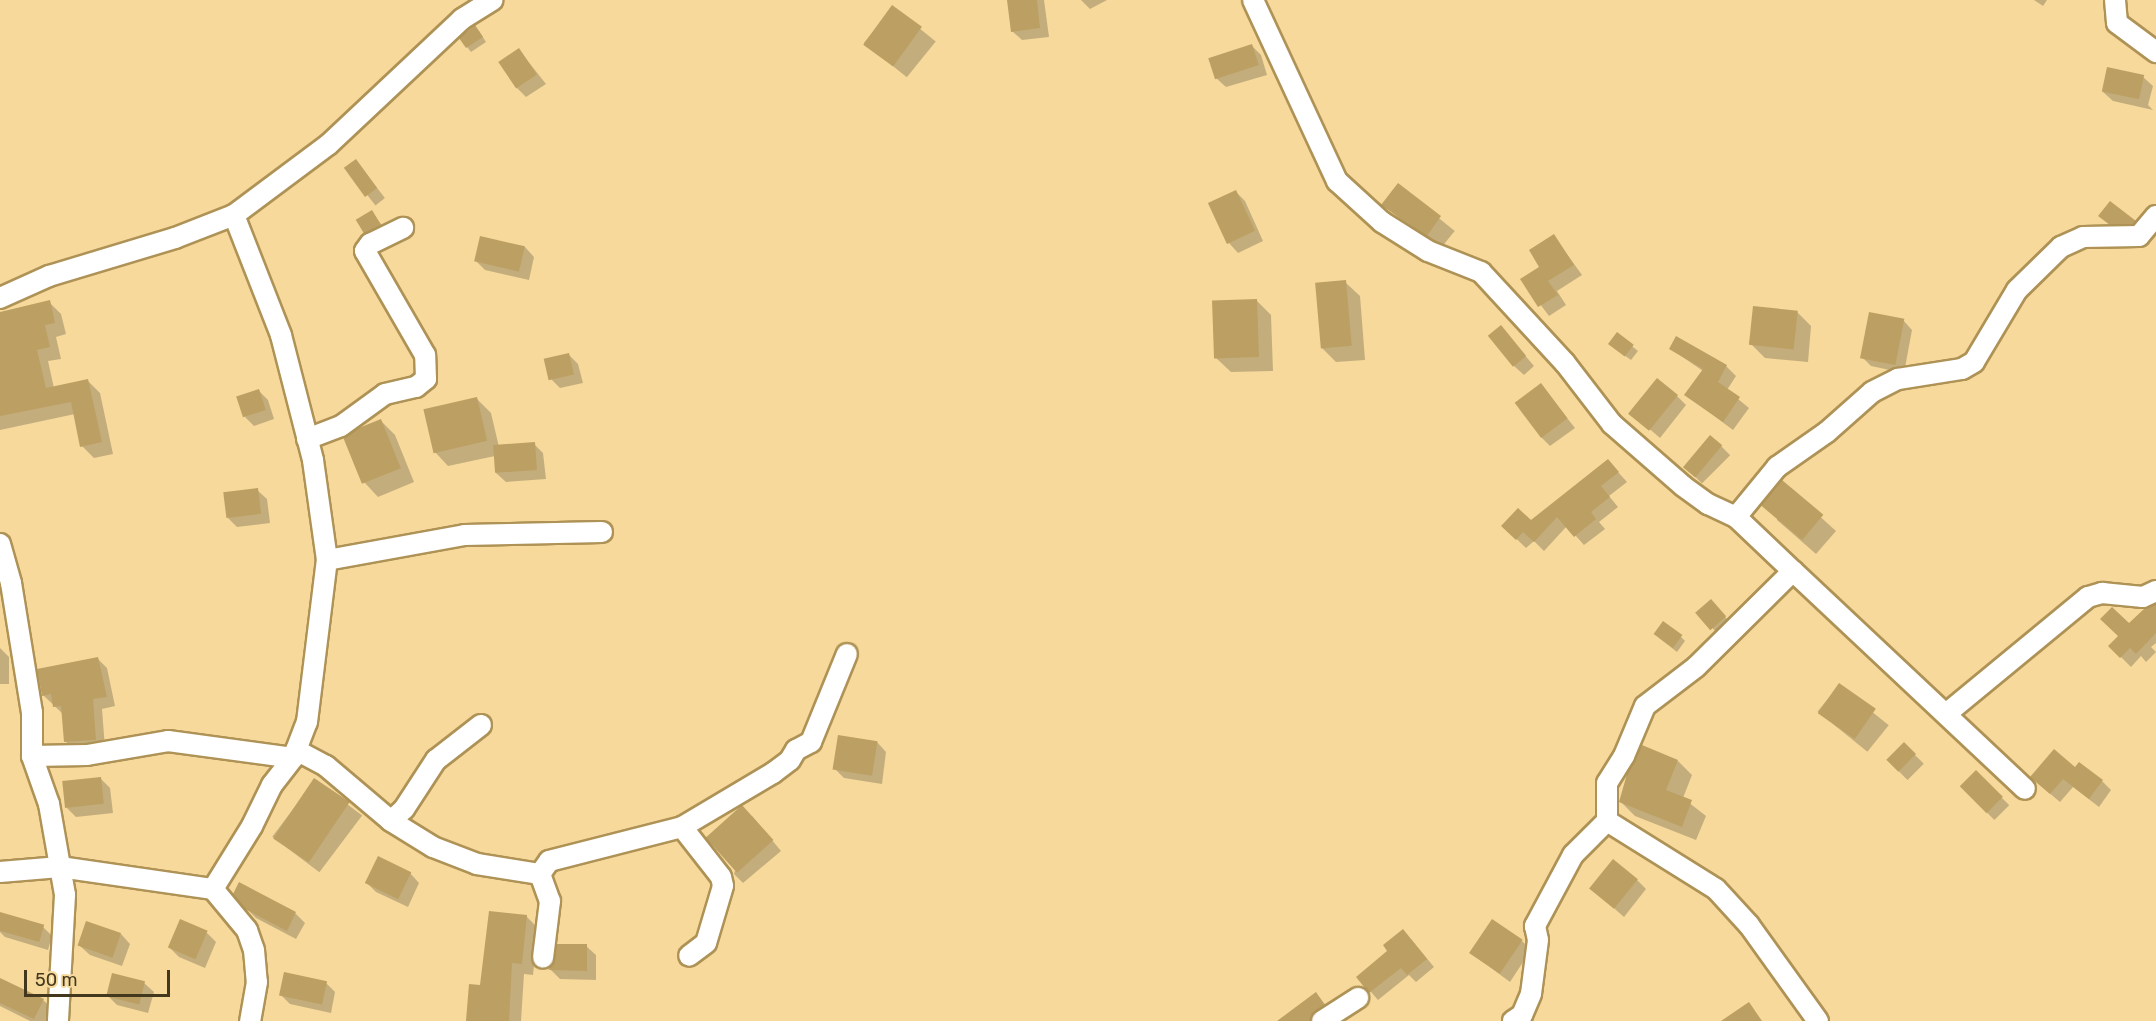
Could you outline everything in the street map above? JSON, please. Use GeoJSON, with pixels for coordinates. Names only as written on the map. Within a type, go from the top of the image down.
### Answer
{"type":"FeatureCollection","features":[{"type":"Feature","properties":{"kind":"street"},"geometry":{"type":"LineString","coordinates":[[0,298],[49,276],[175,238],[234,215],[328,145],[462,19],[492,0]]}},
{"type":"Feature","properties":{"kind":"street"},"geometry":{"type":"LineString","coordinates":[[1253,0],[1337,181],[1358,203],[1391,228],[1428,251],[1481,272],[1583,384],[1612,424],[1683,486],[1707,504],[1736,517],[2025,789]]}},
{"type":"Feature","properties":{"kind":"street"},"geometry":{"type":"LineString","coordinates":[[2115,0],[2117,23],[2156,52]]}},
{"type":"Feature","properties":{"kind":"street"},"geometry":{"type":"LineString","coordinates":[[213,889],[252,826],[272,785],[295,754],[307,722],[327,560],[308,439],[281,335],[234,215]]}},
{"type":"Feature","properties":{"kind":"street"},"geometry":{"type":"LineString","coordinates":[[1736,517],[1777,467],[1827,432],[1872,392],[1898,379],[1962,369],[1974,362],[2022,283],[2061,247],[2083,237],[2139,236],[2156,216]]}},
{"type":"Feature","properties":{"kind":"street"},"geometry":{"type":"LineString","coordinates":[[308,439],[341,426],[385,394],[416,387],[426,380],[425,355],[365,251],[370,244],[403,228]]}},
{"type":"Feature","properties":{"kind":"street"},"geometry":{"type":"LineString","coordinates":[[327,560],[465,535],[602,532]]}},
{"type":"Feature","properties":{"kind":"street"},"geometry":{"type":"LineString","coordinates":[[0,544],[11,583],[32,712],[32,756],[50,804],[65,895],[58,1021]]}},
{"type":"Feature","properties":{"kind":"street"},"geometry":{"type":"LineString","coordinates":[[1513,1021],[1522,1015],[1532,994],[1538,940],[1535,926],[1573,855],[1607,821],[1607,783],[1624,756],[1645,706],[1696,667],[1792,571]]}},
{"type":"Feature","properties":{"kind":"street"},"geometry":{"type":"LineString","coordinates":[[1946,714],[2088,597],[2102,592],[2143,597],[2156,591]]}},
{"type":"Feature","properties":{"kind":"street"},"geometry":{"type":"LineString","coordinates":[[540,874],[549,861],[682,827],[773,773],[790,760],[796,750],[811,742],[847,654]]}},
{"type":"Feature","properties":{"kind":"street"},"geometry":{"type":"LineString","coordinates":[[391,820],[404,809],[436,760],[481,725]]}},
{"type":"Feature","properties":{"kind":"street"},"geometry":{"type":"LineString","coordinates":[[32,756],[87,755],[168,741],[295,754],[326,766],[391,820],[433,847],[469,861],[540,874]]}},
{"type":"Feature","properties":{"kind":"street"},"geometry":{"type":"LineString","coordinates":[[1607,821],[1716,889],[1749,925],[1818,1021]]}},
{"type":"Feature","properties":{"kind":"street"},"geometry":{"type":"LineString","coordinates":[[682,827],[721,877],[723,886],[706,943],[689,956]]}},
{"type":"Feature","properties":{"kind":"street"},"geometry":{"type":"LineString","coordinates":[[0,872],[60,867],[213,889],[247,930],[254,950],[257,982],[250,1021]]}},
{"type":"Feature","properties":{"kind":"street"},"geometry":{"type":"LineString","coordinates":[[540,874],[550,901],[543,958]]}},
{"type":"Feature","properties":{"kind":"street"},"geometry":{"type":"LineString","coordinates":[[1322,1021],[1358,998]]}},
{"type":"Feature","properties":{"kind":"building"},"geometry":{"type":"Polygon","coordinates":[[[1007,0],[1037,0],[1040,28],[1011,32],[1007,0]]]}},
{"type":"Feature","properties":{"kind":"building"},"geometry":{"type":"Polygon","coordinates":[[[892,5],[922,27],[893,66],[863,45],[892,5]]]}},
{"type":"Feature","properties":{"kind":"building"},"geometry":{"type":"Polygon","coordinates":[[[475,25],[483,37],[466,48],[459,38],[475,25]]]}},
{"type":"Feature","properties":{"kind":"building"},"geometry":{"type":"Polygon","coordinates":[[[1252,44],[1259,65],[1215,79],[1208,58],[1252,44]]]}},
{"type":"Feature","properties":{"kind":"building"},"geometry":{"type":"Polygon","coordinates":[[[519,48],[537,75],[516,89],[498,62],[519,48]]]}},
{"type":"Feature","properties":{"kind":"building"},"geometry":{"type":"Polygon","coordinates":[[[2107,67],[2144,75],[2139,99],[2102,91],[2107,67]]]}},
{"type":"Feature","properties":{"kind":"building"},"geometry":{"type":"Polygon","coordinates":[[[356,159],[377,188],[365,197],[344,168],[356,159]]]}},
{"type":"Feature","properties":{"kind":"building"},"geometry":{"type":"Polygon","coordinates":[[[1398,183],[1441,216],[1427,236],[1381,205],[1398,183]]]}},
{"type":"Feature","properties":{"kind":"building"},"geometry":{"type":"Polygon","coordinates":[[[1236,190],[1255,231],[1227,244],[1208,203],[1236,190]]]}},
{"type":"Feature","properties":{"kind":"building"},"geometry":{"type":"Polygon","coordinates":[[[2110,201],[2136,221],[2133,224],[2110,225],[2098,216],[2110,201]]]}},
{"type":"Feature","properties":{"kind":"building"},"geometry":{"type":"Polygon","coordinates":[[[372,210],[381,225],[364,234],[356,220],[372,210]]]}},
{"type":"Feature","properties":{"kind":"building"},"geometry":{"type":"Polygon","coordinates":[[[1554,234],[1574,265],[1548,281],[1558,295],[1538,307],[1520,279],[1539,267],[1529,250],[1554,234]]]}},
{"type":"Feature","properties":{"kind":"building"},"geometry":{"type":"Polygon","coordinates":[[[480,236],[525,246],[519,272],[474,261],[480,236]]]}},
{"type":"Feature","properties":{"kind":"building"},"geometry":{"type":"Polygon","coordinates":[[[1346,280],[1352,346],[1321,348],[1315,283],[1346,280]]]}},
{"type":"Feature","properties":{"kind":"building"},"geometry":{"type":"Polygon","coordinates":[[[1257,299],[1259,357],[1214,359],[1212,301],[1257,299]]]}},
{"type":"Feature","properties":{"kind":"building"},"geometry":{"type":"Polygon","coordinates":[[[50,300],[55,323],[45,325],[50,347],[37,350],[46,388],[88,379],[102,442],[80,447],[71,402],[0,416],[0,312],[50,300]]]}},
{"type":"Feature","properties":{"kind":"building"},"geometry":{"type":"Polygon","coordinates":[[[1753,306],[1798,311],[1794,349],[1749,345],[1753,306]]]}},
{"type":"Feature","properties":{"kind":"building"},"geometry":{"type":"Polygon","coordinates":[[[1869,312],[1904,319],[1895,365],[1860,358],[1869,312]]]}},
{"type":"Feature","properties":{"kind":"building"},"geometry":{"type":"Polygon","coordinates":[[[1501,325],[1526,356],[1513,367],[1488,336],[1501,325]]]}},
{"type":"Feature","properties":{"kind":"building"},"geometry":{"type":"Polygon","coordinates":[[[1617,332],[1634,345],[1625,357],[1608,344],[1617,332]]]}},
{"type":"Feature","properties":{"kind":"building"},"geometry":{"type":"Polygon","coordinates":[[[1676,336],[1727,365],[1718,382],[1740,397],[1723,422],[1684,395],[1703,369],[1669,349],[1676,336]]]}},
{"type":"Feature","properties":{"kind":"building"},"geometry":{"type":"Polygon","coordinates":[[[569,353],[574,374],[549,380],[544,359],[569,353]]]}},
{"type":"Feature","properties":{"kind":"building"},"geometry":{"type":"Polygon","coordinates":[[[1657,378],[1678,395],[1649,431],[1628,414],[1657,378]]]}},
{"type":"Feature","properties":{"kind":"building"},"geometry":{"type":"Polygon","coordinates":[[[1541,383],[1567,418],[1541,438],[1515,403],[1541,383]]]}},
{"type":"Feature","properties":{"kind":"building"},"geometry":{"type":"Polygon","coordinates":[[[259,389],[266,410],[243,417],[236,396],[259,389]]]}},
{"type":"Feature","properties":{"kind":"building"},"geometry":{"type":"Polygon","coordinates":[[[477,397],[487,441],[434,453],[423,409],[477,397]]]}},
{"type":"Feature","properties":{"kind":"building"},"geometry":{"type":"Polygon","coordinates":[[[381,419],[401,468],[362,484],[342,435],[381,419]]]}},
{"type":"Feature","properties":{"kind":"building"},"geometry":{"type":"Polygon","coordinates":[[[1710,435],[1722,445],[1695,477],[1683,467],[1710,435]]]}},
{"type":"Feature","properties":{"kind":"building"},"geometry":{"type":"Polygon","coordinates":[[[535,442],[537,470],[495,473],[493,445],[535,442]]]}},
{"type":"Feature","properties":{"kind":"building"},"geometry":{"type":"Polygon","coordinates":[[[1608,459],[1619,472],[1601,486],[1610,497],[1591,512],[1596,519],[1574,537],[1557,517],[1534,542],[1523,532],[1516,540],[1501,526],[1518,508],[1531,520],[1608,459]]]}},
{"type":"Feature","properties":{"kind":"building"},"geometry":{"type":"Polygon","coordinates":[[[1782,480],[1823,515],[1802,540],[1761,505],[1782,480]]]}},
{"type":"Feature","properties":{"kind":"building"},"geometry":{"type":"Polygon","coordinates":[[[258,488],[261,514],[226,518],[223,492],[258,488]]]}},
{"type":"Feature","properties":{"kind":"building"},"geometry":{"type":"Polygon","coordinates":[[[1711,599],[1726,616],[1710,630],[1695,613],[1711,599]]]}},
{"type":"Feature","properties":{"kind":"building"},"geometry":{"type":"Polygon","coordinates":[[[2156,604],[2156,633],[2136,654],[2130,648],[2120,658],[2108,646],[2118,636],[2100,619],[2112,607],[2129,623],[2144,609],[2156,604]]]}},
{"type":"Feature","properties":{"kind":"building"},"geometry":{"type":"Polygon","coordinates":[[[1663,621],[1682,635],[1673,648],[1654,634],[1663,621]]]}},
{"type":"Feature","properties":{"kind":"building"},"geometry":{"type":"Polygon","coordinates":[[[98,657],[107,697],[93,699],[96,740],[64,742],[61,706],[53,707],[51,694],[42,696],[37,669],[98,657]]]}},
{"type":"Feature","properties":{"kind":"building"},"geometry":{"type":"Polygon","coordinates":[[[1839,683],[1876,709],[1855,739],[1818,713],[1839,683]]]}},
{"type":"Feature","properties":{"kind":"building"},"geometry":{"type":"Polygon","coordinates":[[[838,735],[878,741],[872,776],[833,770],[838,735]]]}},
{"type":"Feature","properties":{"kind":"building"},"geometry":{"type":"Polygon","coordinates":[[[1904,742],[1916,754],[1898,772],[1886,760],[1904,742]]]}},
{"type":"Feature","properties":{"kind":"building"},"geometry":{"type":"Polygon","coordinates":[[[1642,745],[1678,760],[1666,790],[1692,800],[1682,827],[1619,802],[1627,774],[1642,745]]]}},
{"type":"Feature","properties":{"kind":"building"},"geometry":{"type":"Polygon","coordinates":[[[2054,749],[2075,767],[2079,762],[2103,780],[2089,799],[2063,779],[2050,794],[2030,777],[2054,749]]]}},
{"type":"Feature","properties":{"kind":"building"},"geometry":{"type":"Polygon","coordinates":[[[1976,770],[2003,797],[1987,813],[1960,786],[1976,770]]]}},
{"type":"Feature","properties":{"kind":"building"},"geometry":{"type":"Polygon","coordinates":[[[101,777],[104,804],[65,808],[62,781],[101,777]]]}},
{"type":"Feature","properties":{"kind":"building"},"geometry":{"type":"Polygon","coordinates":[[[314,778],[350,802],[309,863],[273,839],[314,778]]]}},
{"type":"Feature","properties":{"kind":"building"},"geometry":{"type":"Polygon","coordinates":[[[742,805],[773,840],[737,873],[706,838],[742,805]]]}},
{"type":"Feature","properties":{"kind":"building"},"geometry":{"type":"Polygon","coordinates":[[[378,856],[411,872],[398,899],[365,883],[378,856]]]}},
{"type":"Feature","properties":{"kind":"building"},"geometry":{"type":"Polygon","coordinates":[[[1613,859],[1638,879],[1614,909],[1589,889],[1613,859]]]}},
{"type":"Feature","properties":{"kind":"building"},"geometry":{"type":"Polygon","coordinates":[[[239,882],[296,912],[287,931],[245,909],[233,894],[239,882]]]}},
{"type":"Feature","properties":{"kind":"building"},"geometry":{"type":"Polygon","coordinates":[[[489,911],[527,915],[522,964],[512,963],[509,1021],[466,1021],[469,984],[480,985],[489,911]]]}},
{"type":"Feature","properties":{"kind":"building"},"geometry":{"type":"Polygon","coordinates":[[[0,912],[44,925],[39,942],[0,931],[0,912]]]}},
{"type":"Feature","properties":{"kind":"building"},"geometry":{"type":"Polygon","coordinates":[[[180,919],[208,931],[196,959],[168,948],[180,919]]]}},
{"type":"Feature","properties":{"kind":"building"},"geometry":{"type":"Polygon","coordinates":[[[1492,919],[1523,940],[1500,974],[1469,953],[1492,919]]]}},
{"type":"Feature","properties":{"kind":"building"},"geometry":{"type":"Polygon","coordinates":[[[86,921],[121,933],[113,958],[78,946],[86,921]]]}},
{"type":"Feature","properties":{"kind":"building"},"geometry":{"type":"Polygon","coordinates":[[[1403,929],[1427,959],[1407,975],[1401,968],[1369,993],[1356,977],[1387,951],[1383,945],[1403,929]]]}},
{"type":"Feature","properties":{"kind":"building"},"geometry":{"type":"Polygon","coordinates":[[[557,944],[587,944],[587,971],[549,970],[557,944]]]}},
{"type":"Feature","properties":{"kind":"building"},"geometry":{"type":"Polygon","coordinates":[[[284,972],[327,981],[322,1005],[279,995],[284,972]]]}},
{"type":"Feature","properties":{"kind":"building"},"geometry":{"type":"Polygon","coordinates":[[[112,973],[145,981],[139,1005],[106,996],[112,973]]]}},
{"type":"Feature","properties":{"kind":"building"},"geometry":{"type":"Polygon","coordinates":[[[0,978],[44,999],[34,1019],[0,1003],[0,978]]]}},
{"type":"Feature","properties":{"kind":"building"},"geometry":{"type":"Polygon","coordinates":[[[1316,992],[1325,1005],[1310,1021],[1277,1021],[1316,992]]]}},
{"type":"Feature","properties":{"kind":"building"},"geometry":{"type":"Polygon","coordinates":[[[1749,1002],[1762,1021],[1721,1021],[1749,1002]]]}}]}
